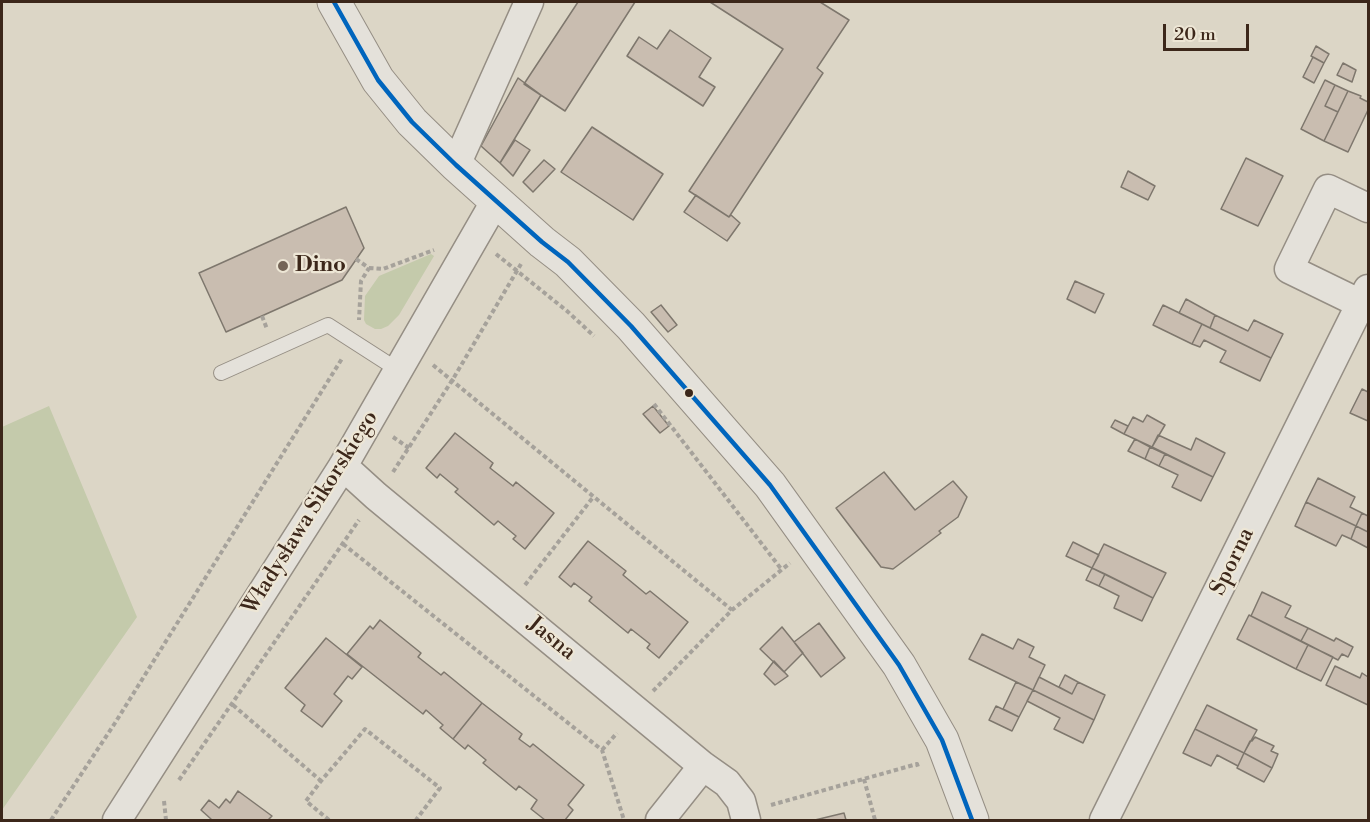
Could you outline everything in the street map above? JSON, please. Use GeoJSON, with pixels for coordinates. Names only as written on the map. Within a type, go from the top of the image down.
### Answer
{"type":"FeatureCollection","features":[{"type":"Feature","properties":{"kind":"street"},"geometry":{"type":"LineString","coordinates":[[334,2],[378,80],[412,122],[456,165],[542,242],[568,262],[631,326],[770,485],[900,665],[942,740],[972,820]]}},
{"type":"Feature","properties":{"kind":"street"},"geometry":{"type":"LineString","coordinates":[[456,165],[529,2]]}},
{"type":"Feature","properties":{"kind":"street","name":"Sporna"},"geometry":{"type":"LineString","coordinates":[[1104,820],[1365,296],[1289,269],[1328,189],[1368,208]]}},
{"type":"Feature","properties":{"kind":"street","name":"Władysława Sikorskiego"},"geometry":{"type":"LineString","coordinates":[[117,820],[343,466],[496,200]]}},
{"type":"Feature","properties":{"kind":"street","name":"Jasna"},"geometry":{"type":"LineString","coordinates":[[343,466],[376,496],[727,783],[758,817]]}},
{"type":"Feature","properties":{"kind":"street"},"geometry":{"type":"LineString","coordinates":[[660,820],[704,766]]}},
{"type":"Feature","properties":{"kind":"lane"},"geometry":{"type":"LineString","coordinates":[[221,373],[328,326],[404,359]]}},
{"type":"Feature","properties":{"kind":"path"},"geometry":{"type":"LineString","coordinates":[[356,259],[369,268],[383,269],[436,249]]}},
{"type":"Feature","properties":{"kind":"path"},"geometry":{"type":"LineString","coordinates":[[496,253],[596,338]]}},
{"type":"Feature","properties":{"kind":"path"},"geometry":{"type":"LineString","coordinates":[[362,326],[359,321],[361,281],[369,268]]}},
{"type":"Feature","properties":{"kind":"path"},"geometry":{"type":"LineString","coordinates":[[51,820],[115,723],[343,357]]}},
{"type":"Feature","properties":{"kind":"path"},"geometry":{"type":"LineString","coordinates":[[404,359],[453,379],[732,610]]}},
{"type":"Feature","properties":{"kind":"path"},"geometry":{"type":"LineString","coordinates":[[647,396],[782,570]]}},
{"type":"Feature","properties":{"kind":"path"},"geometry":{"type":"LineString","coordinates":[[523,588],[595,496]]}},
{"type":"Feature","properties":{"kind":"path"},"geometry":{"type":"LineString","coordinates":[[343,544],[602,750],[624,820]]}},
{"type":"Feature","properties":{"kind":"path"},"geometry":{"type":"LineString","coordinates":[[602,750],[636,709],[732,610],[813,546]]}},
{"type":"Feature","properties":{"kind":"path"},"geometry":{"type":"LineString","coordinates":[[233,705],[321,781]]}},
{"type":"Feature","properties":{"kind":"path"},"geometry":{"type":"LineString","coordinates":[[329,820],[306,801],[365,729],[440,788],[416,820]]}},
{"type":"Feature","properties":{"kind":"path"},"geometry":{"type":"LineString","coordinates":[[758,817],[768,806],[917,764],[921,773]]}},
{"type":"Feature","properties":{"kind":"path"},"geometry":{"type":"LineString","coordinates":[[864,779],[875,820]]}},
{"type":"Feature","properties":{"kind":"path"},"geometry":{"type":"LineString","coordinates":[[164,801],[166,820]]}},
{"type":"Feature","properties":{"kind":"green space"},"geometry":{"type":"Polygon","coordinates":[[[431,254],[434,256],[399,315],[388,326],[381,329],[375,329],[366,324],[364,320],[365,296],[379,276],[431,254]]]}},
{"type":"Feature","properties":{"kind":"green space"},"geometry":{"type":"Polygon","coordinates":[[[49,406],[137,617],[2,810],[2,427],[49,406]]]}},
{"type":"Feature","properties":{"kind":"building"},"geometry":{"type":"Polygon","coordinates":[[[578,2],[635,2],[565,111],[524,84],[578,2]]]}},
{"type":"Feature","properties":{"kind":"building"},"geometry":{"type":"Polygon","coordinates":[[[710,2],[820,2],[849,20],[817,68],[823,73],[729,217],[689,191],[783,49],[710,2]]]}},
{"type":"Feature","properties":{"kind":"building"},"geometry":{"type":"Polygon","coordinates":[[[670,30],[711,58],[699,77],[715,87],[703,106],[627,56],[639,37],[657,49],[670,30]]]}},
{"type":"Feature","properties":{"kind":"building"},"geometry":{"type":"Polygon","coordinates":[[[1316,46],[1329,54],[1324,63],[1311,56],[1316,46]]]}},
{"type":"Feature","properties":{"kind":"building"},"geometry":{"type":"Polygon","coordinates":[[[1313,57],[1324,63],[1314,83],[1303,77],[1313,57]]]}},
{"type":"Feature","properties":{"kind":"building"},"geometry":{"type":"Polygon","coordinates":[[[1343,63],[1356,70],[1352,82],[1337,75],[1343,63]]]}},
{"type":"Feature","properties":{"kind":"building"},"geometry":{"type":"Polygon","coordinates":[[[518,78],[541,95],[500,163],[481,146],[518,78]]]}},
{"type":"Feature","properties":{"kind":"building"},"geometry":{"type":"Polygon","coordinates":[[[1325,80],[1335,85],[1325,106],[1338,112],[1324,141],[1301,129],[1325,80]]]}},
{"type":"Feature","properties":{"kind":"building"},"geometry":{"type":"Polygon","coordinates":[[[1335,85],[1348,91],[1338,112],[1325,106],[1335,85]]]}},
{"type":"Feature","properties":{"kind":"building"},"geometry":{"type":"Polygon","coordinates":[[[1348,91],[1361,96],[1360,98],[1368,102],[1368,110],[1348,152],[1324,141],[1348,91]]]}},
{"type":"Feature","properties":{"kind":"building"},"geometry":{"type":"Polygon","coordinates":[[[592,127],[663,174],[633,220],[561,172],[592,127]]]}},
{"type":"Feature","properties":{"kind":"building"},"geometry":{"type":"Polygon","coordinates":[[[515,140],[530,150],[513,176],[500,163],[515,140]]]}},
{"type":"Feature","properties":{"kind":"building"},"geometry":{"type":"Polygon","coordinates":[[[1246,158],[1283,176],[1258,226],[1221,209],[1246,158]]]}},
{"type":"Feature","properties":{"kind":"building"},"geometry":{"type":"Polygon","coordinates":[[[544,160],[555,169],[533,192],[523,182],[544,160]]]}},
{"type":"Feature","properties":{"kind":"building"},"geometry":{"type":"Polygon","coordinates":[[[1128,171],[1155,186],[1148,200],[1121,187],[1128,171]]]}},
{"type":"Feature","properties":{"kind":"building"},"geometry":{"type":"Polygon","coordinates":[[[696,195],[729,217],[731,215],[740,223],[727,241],[684,212],[696,195]]]}},
{"type":"Feature","properties":{"kind":"building","name":"Dino"},"geometry":{"type":"Polygon","coordinates":[[[346,207],[364,248],[342,280],[226,332],[199,273],[346,207]]]}},
{"type":"Feature","properties":{"kind":"building"},"geometry":{"type":"Polygon","coordinates":[[[1075,281],[1104,294],[1095,313],[1067,299],[1075,281]]]}},
{"type":"Feature","properties":{"kind":"building"},"geometry":{"type":"Polygon","coordinates":[[[1186,299],[1215,315],[1210,328],[1179,313],[1186,299]]]}},
{"type":"Feature","properties":{"kind":"building"},"geometry":{"type":"Polygon","coordinates":[[[661,305],[677,325],[668,332],[651,312],[661,305]]]}},
{"type":"Feature","properties":{"kind":"building"},"geometry":{"type":"Polygon","coordinates":[[[1163,305],[1202,324],[1192,344],[1153,325],[1163,305]]]}},
{"type":"Feature","properties":{"kind":"building"},"geometry":{"type":"Polygon","coordinates":[[[1215,315],[1248,331],[1254,320],[1283,334],[1271,358],[1210,328],[1215,315]]]}},
{"type":"Feature","properties":{"kind":"building"},"geometry":{"type":"Polygon","coordinates":[[[1202,324],[1271,358],[1260,381],[1220,362],[1226,351],[1204,340],[1200,347],[1192,344],[1202,324]]]}},
{"type":"Feature","properties":{"kind":"building"},"geometry":{"type":"Polygon","coordinates":[[[1362,389],[1368,392],[1368,421],[1350,413],[1362,389]]]}},
{"type":"Feature","properties":{"kind":"building"},"geometry":{"type":"Polygon","coordinates":[[[653,406],[669,426],[660,433],[643,414],[653,406]]]}},
{"type":"Feature","properties":{"kind":"building"},"geometry":{"type":"Polygon","coordinates":[[[1147,415],[1165,425],[1152,447],[1124,434],[1133,417],[1143,422],[1147,415]]]}},
{"type":"Feature","properties":{"kind":"building"},"geometry":{"type":"Polygon","coordinates":[[[1115,420],[1128,426],[1124,434],[1111,427],[1115,420]]]}},
{"type":"Feature","properties":{"kind":"building"},"geometry":{"type":"Polygon","coordinates":[[[455,433],[493,463],[490,468],[513,486],[516,482],[554,513],[525,549],[513,539],[516,536],[498,521],[494,525],[455,492],[458,489],[440,474],[437,478],[426,468],[455,433]]]}},
{"type":"Feature","properties":{"kind":"building"},"geometry":{"type":"Polygon","coordinates":[[[1158,435],[1191,450],[1196,438],[1225,453],[1213,477],[1152,447],[1158,435]]]}},
{"type":"Feature","properties":{"kind":"building"},"geometry":{"type":"Polygon","coordinates":[[[1135,439],[1150,447],[1145,459],[1128,451],[1135,439]]]}},
{"type":"Feature","properties":{"kind":"building"},"geometry":{"type":"Polygon","coordinates":[[[1150,447],[1165,454],[1159,466],[1145,459],[1150,447]]]}},
{"type":"Feature","properties":{"kind":"building"},"geometry":{"type":"Polygon","coordinates":[[[1165,454],[1213,477],[1201,501],[1172,487],[1178,475],[1159,466],[1165,454]]]}},
{"type":"Feature","properties":{"kind":"building"},"geometry":{"type":"Polygon","coordinates":[[[884,472],[915,510],[953,481],[967,497],[958,517],[939,531],[941,533],[893,569],[881,567],[836,508],[884,472]]]}},
{"type":"Feature","properties":{"kind":"building"},"geometry":{"type":"Polygon","coordinates":[[[1318,478],[1355,497],[1350,507],[1362,513],[1356,526],[1306,502],[1318,478]]]}},
{"type":"Feature","properties":{"kind":"building"},"geometry":{"type":"Polygon","coordinates":[[[1306,502],[1356,526],[1351,539],[1342,535],[1336,546],[1295,526],[1306,502]]]}},
{"type":"Feature","properties":{"kind":"building"},"geometry":{"type":"Polygon","coordinates":[[[1362,513],[1368,516],[1368,532],[1356,526],[1362,513]]]}},
{"type":"Feature","properties":{"kind":"building"},"geometry":{"type":"Polygon","coordinates":[[[1356,526],[1368,532],[1368,548],[1351,539],[1356,526]]]}},
{"type":"Feature","properties":{"kind":"building"},"geometry":{"type":"Polygon","coordinates":[[[588,541],[626,571],[623,575],[646,594],[650,591],[688,622],[659,658],[647,648],[650,644],[631,629],[628,633],[589,601],[592,597],[574,583],[571,587],[559,577],[588,541]]]}},
{"type":"Feature","properties":{"kind":"building"},"geometry":{"type":"Polygon","coordinates":[[[1073,542],[1099,555],[1092,568],[1066,556],[1073,542]]]}},
{"type":"Feature","properties":{"kind":"building"},"geometry":{"type":"Polygon","coordinates":[[[1104,544],[1166,573],[1153,598],[1092,568],[1104,544]]]}},
{"type":"Feature","properties":{"kind":"building"},"geometry":{"type":"Polygon","coordinates":[[[1092,568],[1105,574],[1099,586],[1086,580],[1092,568]]]}},
{"type":"Feature","properties":{"kind":"building"},"geometry":{"type":"Polygon","coordinates":[[[1105,574],[1153,598],[1142,621],[1114,608],[1119,596],[1099,586],[1105,574]]]}},
{"type":"Feature","properties":{"kind":"building"},"geometry":{"type":"Polygon","coordinates":[[[1262,592],[1291,606],[1285,617],[1308,628],[1301,641],[1251,616],[1262,592]]]}},
{"type":"Feature","properties":{"kind":"building"},"geometry":{"type":"Polygon","coordinates":[[[1249,615],[1308,645],[1296,669],[1237,639],[1249,615]]]}},
{"type":"Feature","properties":{"kind":"building"},"geometry":{"type":"Polygon","coordinates":[[[380,620],[421,653],[418,657],[441,675],[444,672],[482,703],[453,739],[440,728],[443,725],[426,710],[423,714],[347,654],[370,626],[373,629],[380,620]]]}},
{"type":"Feature","properties":{"kind":"building"},"geometry":{"type":"Polygon","coordinates":[[[819,623],[845,658],[821,677],[794,642],[819,623]]]}},
{"type":"Feature","properties":{"kind":"building"},"geometry":{"type":"Polygon","coordinates":[[[782,627],[803,653],[784,672],[760,649],[782,627]]]}},
{"type":"Feature","properties":{"kind":"building"},"geometry":{"type":"Polygon","coordinates":[[[1308,628],[1334,641],[1336,638],[1353,647],[1348,657],[1342,654],[1338,660],[1301,641],[1308,628]]]}},
{"type":"Feature","properties":{"kind":"building"},"geometry":{"type":"Polygon","coordinates":[[[982,634],[1013,649],[1018,639],[1034,647],[1029,657],[1045,665],[1033,690],[969,659],[982,634]]]}},
{"type":"Feature","properties":{"kind":"building"},"geometry":{"type":"Polygon","coordinates":[[[326,638],[362,667],[352,679],[348,676],[334,694],[342,701],[322,727],[301,711],[305,705],[285,688],[326,638]]]}},
{"type":"Feature","properties":{"kind":"building"},"geometry":{"type":"Polygon","coordinates":[[[1308,645],[1333,657],[1321,681],[1296,669],[1308,645]]]}},
{"type":"Feature","properties":{"kind":"building"},"geometry":{"type":"Polygon","coordinates":[[[774,661],[788,676],[775,685],[764,674],[774,661]]]}},
{"type":"Feature","properties":{"kind":"building"},"geometry":{"type":"Polygon","coordinates":[[[1335,666],[1360,678],[1362,673],[1368,677],[1368,705],[1326,685],[1335,666]]]}},
{"type":"Feature","properties":{"kind":"building"},"geometry":{"type":"Polygon","coordinates":[[[1065,675],[1078,682],[1072,694],[1059,687],[1065,675]]]}},
{"type":"Feature","properties":{"kind":"building"},"geometry":{"type":"Polygon","coordinates":[[[1039,677],[1072,694],[1078,682],[1105,695],[1094,720],[1033,690],[1039,677]]]}},
{"type":"Feature","properties":{"kind":"building"},"geometry":{"type":"Polygon","coordinates":[[[1016,682],[1033,690],[1019,717],[1003,709],[1016,682]]]}},
{"type":"Feature","properties":{"kind":"building"},"geometry":{"type":"Polygon","coordinates":[[[1033,690],[1094,720],[1083,743],[1054,729],[1060,718],[1027,701],[1033,690]]]}},
{"type":"Feature","properties":{"kind":"building"},"geometry":{"type":"Polygon","coordinates":[[[482,703],[522,734],[519,739],[530,747],[533,744],[584,785],[568,805],[573,810],[565,820],[545,820],[531,809],[537,800],[519,786],[516,790],[483,763],[486,760],[468,745],[465,749],[453,739],[482,703]]]}},
{"type":"Feature","properties":{"kind":"building"},"geometry":{"type":"Polygon","coordinates":[[[1207,705],[1257,730],[1244,753],[1195,729],[1207,705]]]}},
{"type":"Feature","properties":{"kind":"building"},"geometry":{"type":"Polygon","coordinates":[[[996,706],[1019,717],[1012,731],[989,720],[996,706]]]}},
{"type":"Feature","properties":{"kind":"building"},"geometry":{"type":"Polygon","coordinates":[[[1195,729],[1244,753],[1238,766],[1217,755],[1211,766],[1183,753],[1195,729]]]}},
{"type":"Feature","properties":{"kind":"building"},"geometry":{"type":"Polygon","coordinates":[[[1255,737],[1274,746],[1271,751],[1278,754],[1272,768],[1244,753],[1250,741],[1255,737]]]}},
{"type":"Feature","properties":{"kind":"building"},"geometry":{"type":"Polygon","coordinates":[[[1244,753],[1272,768],[1264,782],[1237,768],[1244,753]]]}},
{"type":"Feature","properties":{"kind":"building"},"geometry":{"type":"Polygon","coordinates":[[[238,791],[272,816],[268,820],[210,820],[201,810],[209,800],[219,808],[226,799],[230,803],[238,791]]]}},
{"type":"Feature","properties":{"kind":"building"},"geometry":{"type":"Polygon","coordinates":[[[844,813],[846,820],[815,820],[844,813]]]}},
{"type":"Feature","properties":{"kind":"transit line"},"geometry":{"type":"LineString","coordinates":[[334,2],[378,80],[412,122],[456,165],[542,242],[568,262],[631,326],[770,485],[899,665],[942,740],[972,820]]}},
{"type":"Feature","properties":{"kind":"place","name":"Dino"},"geometry":{"type":"Point","coordinates":[283,266]}}]}
